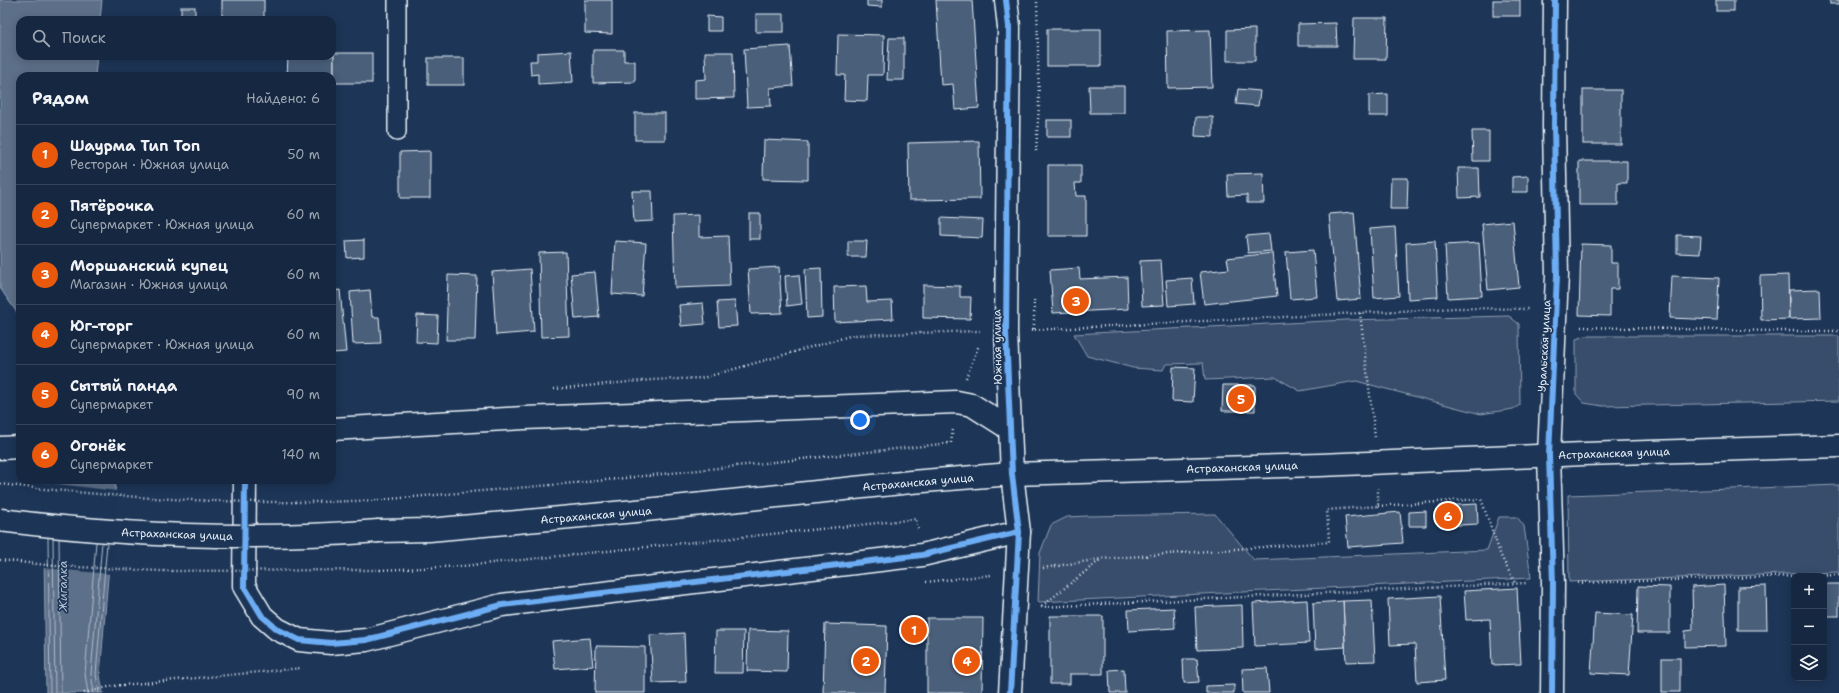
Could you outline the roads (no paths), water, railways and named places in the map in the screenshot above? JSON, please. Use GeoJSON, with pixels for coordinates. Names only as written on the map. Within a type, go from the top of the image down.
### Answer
{"type":"FeatureCollection","features":[{"type":"Feature","properties":{"kind":"street","name":"Южная улица"},"geometry":{"type":"LineString","coordinates":[[1006,0],[1008,35],[996,331],[1010,429],[1012,474],[1019,532],[1010,693]]}},
{"type":"Feature","properties":{"kind":"street","name":"Уральская улица"},"geometry":{"type":"LineString","coordinates":[[1552,693],[1553,584],[1549,455],[1557,275],[1554,126],[1555,0]]}},
{"type":"Feature","properties":{"kind":"street"},"geometry":{"type":"LineString","coordinates":[[336,429],[524,418],[957,402],[972,405],[1010,429]]}},
{"type":"Feature","properties":{"kind":"street","name":"Астраханская улица"},"geometry":{"type":"LineString","coordinates":[[0,520],[158,535],[318,536],[379,531],[429,530],[636,511],[911,482],[1012,474],[1349,464],[1549,455],[1839,446]]}},
{"type":"Feature","properties":{"kind":"street"},"geometry":{"type":"LineString","coordinates":[[0,448],[16,447]]}},
{"type":"Feature","properties":{"kind":"street"},"geometry":{"type":"LineString","coordinates":[[245,484],[244,586],[262,616],[276,629],[299,640],[331,643],[366,640],[502,605],[922,556],[1019,532]]}},
{"type":"Feature","properties":{"kind":"lane"},"geometry":{"type":"LineString","coordinates":[[397,0],[397,132]]}},
{"type":"Feature","properties":{"kind":"water"},"geometry":{"type":"Polygon","coordinates":[[[0,0],[102,0],[100,16],[16,16],[16,60],[97,60],[95,72],[16,72],[16,311],[0,288],[0,0]]]}},
{"type":"Feature","properties":{"kind":"water","name":"Жигалка"},"geometry":{"type":"Polygon","coordinates":[[[43,484],[116,484],[100,675],[103,693],[46,693],[43,484]]]}},
{"type":"Feature","properties":{"kind":"place","name":"Моршанский купец"},"geometry":{"type":"Point","coordinates":[1076,301]}},
{"type":"Feature","properties":{"kind":"place","name":"Сытый панда"},"geometry":{"type":"Point","coordinates":[1241,399]}},
{"type":"Feature","properties":{"kind":"place","name":"Огонёк"},"geometry":{"type":"Point","coordinates":[1448,516]}},
{"type":"Feature","properties":{"kind":"place","name":"Шаурма Тип Топ"},"geometry":{"type":"Point","coordinates":[914,630]}},
{"type":"Feature","properties":{"kind":"place","name":"Пятёрочка"},"geometry":{"type":"Point","coordinates":[866,661]}},
{"type":"Feature","properties":{"kind":"place","name":"Юг-торг"},"geometry":{"type":"Point","coordinates":[967,661]}}]}
